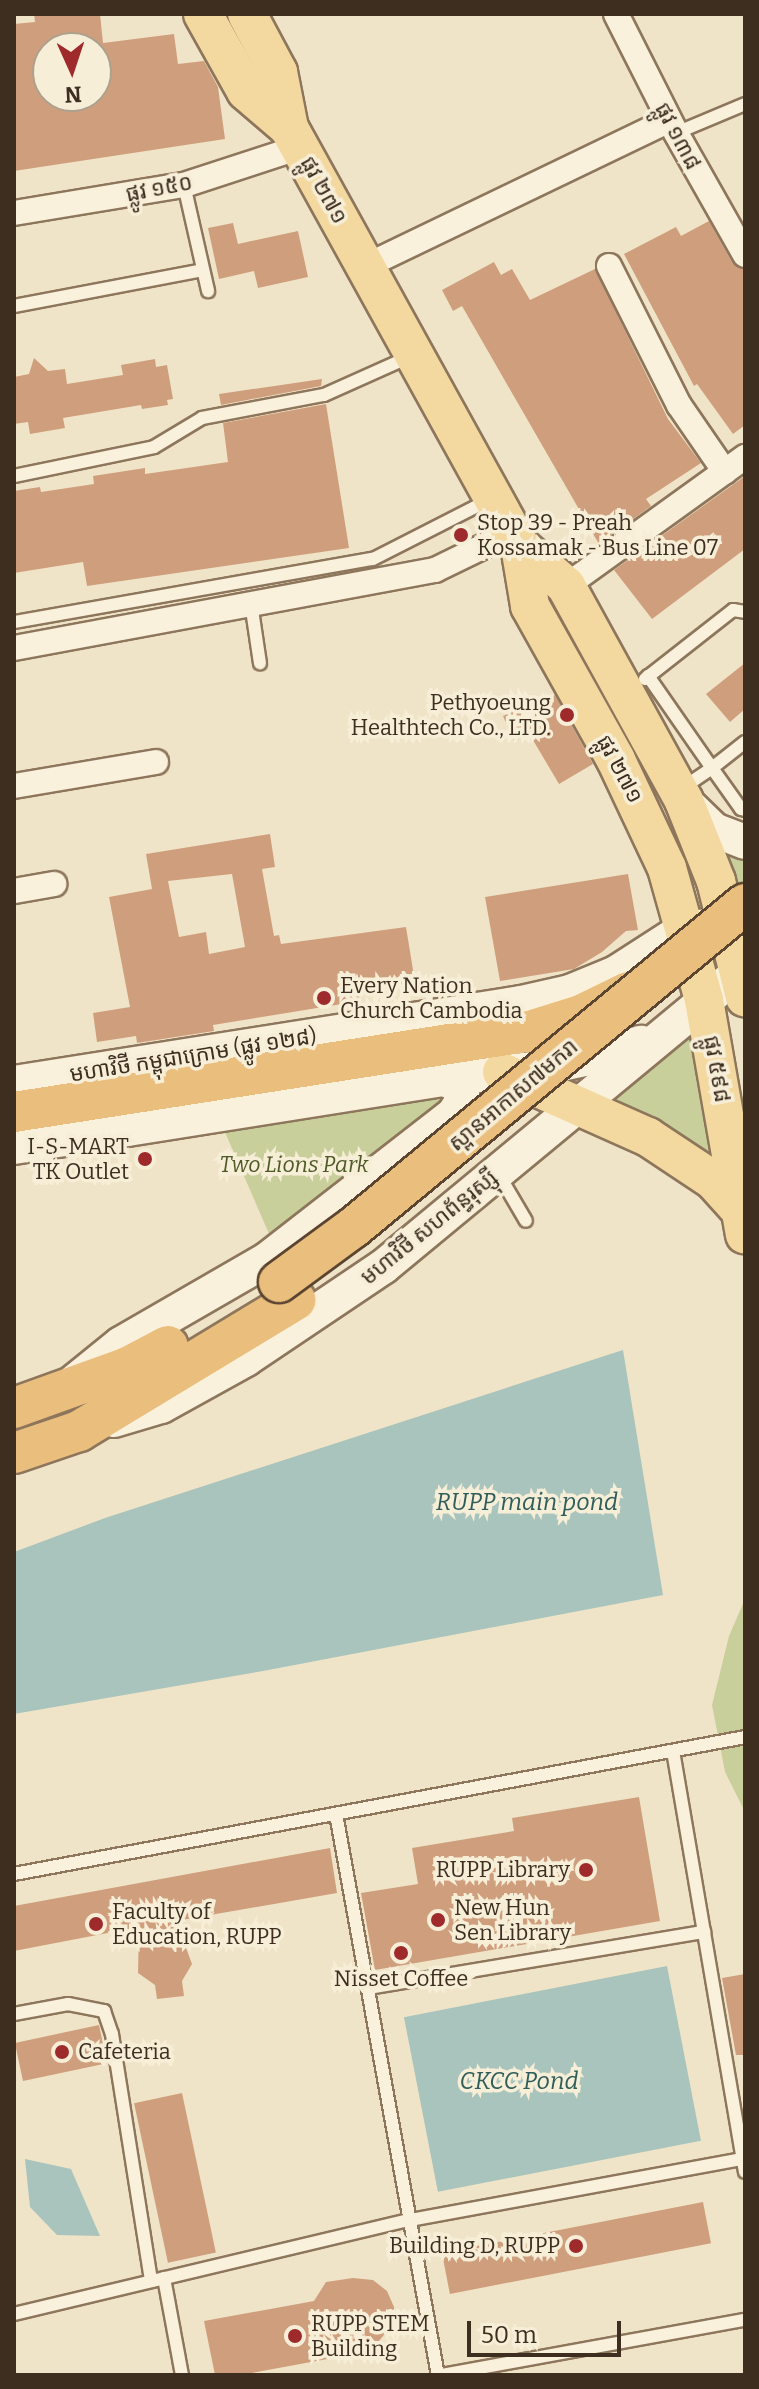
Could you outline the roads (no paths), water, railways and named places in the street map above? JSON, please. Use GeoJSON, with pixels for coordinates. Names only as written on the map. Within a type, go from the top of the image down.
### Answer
{"type":"FeatureCollection","features":[{"type":"Feature","properties":{"kind":"highway","name":"ស្ពានអាកាស៧មករា"},"geometry":{"type":"LineString","coordinates":[[287,1291],[354,1227],[653,980],[742,952]]}},
{"type":"Feature","properties":{"kind":"highway","name":"ស្ពានអាកាស៧មករា"},"geometry":{"type":"LineString","coordinates":[[287,1291],[370,1244],[742,952]]}},
{"type":"Feature","properties":{"kind":"highway"},"geometry":{"type":"LineString","coordinates":[[14,1112],[526,1032],[581,1015],[653,980]]}},
{"type":"Feature","properties":{"kind":"highway"},"geometry":{"type":"LineString","coordinates":[[14,1408],[128,1367],[287,1291]]}},
{"type":"Feature","properties":{"kind":"highway","name":"មហាវិថី សហព័ន្ធរុស្ស៊ី"},"geometry":{"type":"LineString","coordinates":[[14,1453],[79,1431],[287,1291]]}},
{"type":"Feature","properties":{"kind":"main road","name":"ផ្លូវ ២៧១"},"geometry":{"type":"LineString","coordinates":[[203,14],[246,91],[295,138]]}},
{"type":"Feature","properties":{"kind":"main road","name":"ផ្លូវ ២៧១"},"geometry":{"type":"LineString","coordinates":[[247,14],[278,72],[295,138],[516,539],[530,606],[646,820],[686,928],[704,1000]]}},
{"type":"Feature","properties":{"kind":"main road","name":"ផ្លូវ ២៧១"},"geometry":{"type":"LineString","coordinates":[[516,539],[566,586],[637,684],[742,952]]}},
{"type":"Feature","properties":{"kind":"main road"},"geometry":{"type":"LineString","coordinates":[[681,796],[714,830],[745,842]]}},
{"type":"Feature","properties":{"kind":"main road"},"geometry":{"type":"LineString","coordinates":[[686,928],[711,926],[742,952]]}},
{"type":"Feature","properties":{"kind":"main road","name":"មហាវិថី កម្ពុជាក្រោម (ផ្លូវ ១២៨)"},"geometry":{"type":"LineString","coordinates":[[14,1083],[558,995],[616,973],[686,928]]}},
{"type":"Feature","properties":{"kind":"main road","name":"មហាវិថី សហព័ន្ធរុស្ស៊ី"},"geometry":{"type":"LineString","coordinates":[[79,1431],[161,1406],[246,1359],[383,1267],[704,1000],[742,952]]}},
{"type":"Feature","properties":{"kind":"main road","name":"ផ្លូវ ៥៩៨"},"geometry":{"type":"LineString","coordinates":[[704,1000],[743,1222]]}},
{"type":"Feature","properties":{"kind":"main road"},"geometry":{"type":"LineString","coordinates":[[14,1147],[603,1055],[660,1036]]}},
{"type":"Feature","properties":{"kind":"main road"},"geometry":{"type":"LineString","coordinates":[[502,1072],[579,1103],[688,1161],[713,1180],[743,1222]]}},
{"type":"Feature","properties":{"kind":"main road"},"geometry":{"type":"LineString","coordinates":[[63,1391],[121,1344],[268,1259],[454,1114],[461,1103],[462,1093],[456,1084],[445,1079]]}},
{"type":"Feature","properties":{"kind":"main road"},"geometry":{"type":"LineString","coordinates":[[454,1114],[471,1117],[490,1135],[495,1160],[493,1175]]}},
{"type":"Feature","properties":{"kind":"street","name":"ផ្លូវ ១៣៨"},"geometry":{"type":"LineString","coordinates":[[616,14],[673,127],[745,255]]}},
{"type":"Feature","properties":{"kind":"street"},"geometry":{"type":"LineString","coordinates":[[366,266],[673,127]]}},
{"type":"Feature","properties":{"kind":"street","name":"ផ្លូវ ១៥០"},"geometry":{"type":"LineString","coordinates":[[14,213],[184,185],[295,138]]}},
{"type":"Feature","properties":{"kind":"street"},"geometry":{"type":"LineString","coordinates":[[609,266],[679,405],[725,472]]}},
{"type":"Feature","properties":{"kind":"street"},"geometry":{"type":"LineString","coordinates":[[566,586],[745,457]]}},
{"type":"Feature","properties":{"kind":"street"},"geometry":{"type":"LineString","coordinates":[[14,648],[435,570],[516,539]]}},
{"type":"Feature","properties":{"kind":"street"},"geometry":{"type":"LineString","coordinates":[[14,786],[156,762]]}},
{"type":"Feature","properties":{"kind":"street"},"geometry":{"type":"LineString","coordinates":[[14,891],[54,884]]}},
{"type":"Feature","properties":{"kind":"lane"},"geometry":{"type":"LineString","coordinates":[[673,127],[745,104]]}},
{"type":"Feature","properties":{"kind":"lane"},"geometry":{"type":"LineString","coordinates":[[184,185],[208,291]]}},
{"type":"Feature","properties":{"kind":"lane"},"geometry":{"type":"LineString","coordinates":[[14,306],[203,270]]}},
{"type":"Feature","properties":{"kind":"lane"},"geometry":{"type":"LineString","coordinates":[[14,476],[154,447],[202,418],[324,395],[414,354]]}},
{"type":"Feature","properties":{"kind":"lane"},"geometry":{"type":"LineString","coordinates":[[14,622],[373,559],[494,497]]}},
{"type":"Feature","properties":{"kind":"lane"},"geometry":{"type":"LineString","coordinates":[[251,603],[260,663]]}},
{"type":"Feature","properties":{"kind":"lane"},"geometry":{"type":"LineString","coordinates":[[745,612],[733,610],[637,684],[745,810]]}},
{"type":"Feature","properties":{"kind":"lane"},"geometry":{"type":"LineString","coordinates":[[681,796],[745,742]]}},
{"type":"Feature","properties":{"kind":"lane"},"geometry":{"type":"LineString","coordinates":[[493,1175],[526,1221]]}},
{"type":"Feature","properties":{"kind":"lane"},"geometry":{"type":"LineString","coordinates":[[14,1874],[745,1737]]}},
{"type":"Feature","properties":{"kind":"lane"},"geometry":{"type":"LineString","coordinates":[[14,2314],[410,2220],[744,2166],[673,1751]]}},
{"type":"Feature","properties":{"kind":"lane"},"geometry":{"type":"LineString","coordinates":[[336,1814],[439,2375],[745,2320]]}},
{"type":"Feature","properties":{"kind":"lane"},"geometry":{"type":"LineString","coordinates":[[368,1988],[704,1932]]}},
{"type":"Feature","properties":{"kind":"lane"},"geometry":{"type":"LineString","coordinates":[[14,2014],[68,2004],[104,2011],[112,2034],[157,2280],[182,2375]]}},
{"type":"Feature","properties":{"kind":"water","name":"RUPP main pond"},"geometry":{"type":"Polygon","coordinates":[[[623,1350],[663,1595],[263,1671],[14,1714],[14,1552],[105,1518],[623,1350]]]}},
{"type":"Feature","properties":{"kind":"water","name":"CKCC Pond"},"geometry":{"type":"Polygon","coordinates":[[[667,1966],[701,2141],[438,2192],[404,2017],[667,1966]]]}},
{"type":"Feature","properties":{"kind":"water"},"geometry":{"type":"Polygon","coordinates":[[[25,2159],[71,2169],[100,2236],[57,2235],[30,2207],[25,2159]]]}},
{"type":"Feature","properties":{"kind":"place","name":"Stop 39 - Preah Kossamak - Bus Line 07"},"geometry":{"type":"Point","coordinates":[461,535]}},
{"type":"Feature","properties":{"kind":"place","name":"Pethyoeung Healthtech Co., LTD."},"geometry":{"type":"Point","coordinates":[567,715]}},
{"type":"Feature","properties":{"kind":"place","name":"Every Nation Church Cambodia"},"geometry":{"type":"Point","coordinates":[324,998]}},
{"type":"Feature","properties":{"kind":"place","name":"I-S-MART TK Outlet"},"geometry":{"type":"Point","coordinates":[145,1159]}},
{"type":"Feature","properties":{"kind":"place","name":"RUPP Library"},"geometry":{"type":"Point","coordinates":[586,1870]}},
{"type":"Feature","properties":{"kind":"place","name":"New Hun Sen Library"},"geometry":{"type":"Point","coordinates":[438,1920]}},
{"type":"Feature","properties":{"kind":"place","name":"Faculty of Education, RUPP"},"geometry":{"type":"Point","coordinates":[96,1924]}},
{"type":"Feature","properties":{"kind":"place","name":"Nisset Coffee"},"geometry":{"type":"Point","coordinates":[401,1953]}},
{"type":"Feature","properties":{"kind":"place","name":"Cafeteria"},"geometry":{"type":"Point","coordinates":[62,2052]}},
{"type":"Feature","properties":{"kind":"place","name":"Building D, RUPP"},"geometry":{"type":"Point","coordinates":[576,2246]}},
{"type":"Feature","properties":{"kind":"place","name":"RUPP STEM Building"},"geometry":{"type":"Point","coordinates":[295,2336]}},
{"type":"Feature","properties":{"kind":"park label","name":"Two Lions Park"},"geometry":{"type":"Point","coordinates":[294,1165]}}]}
